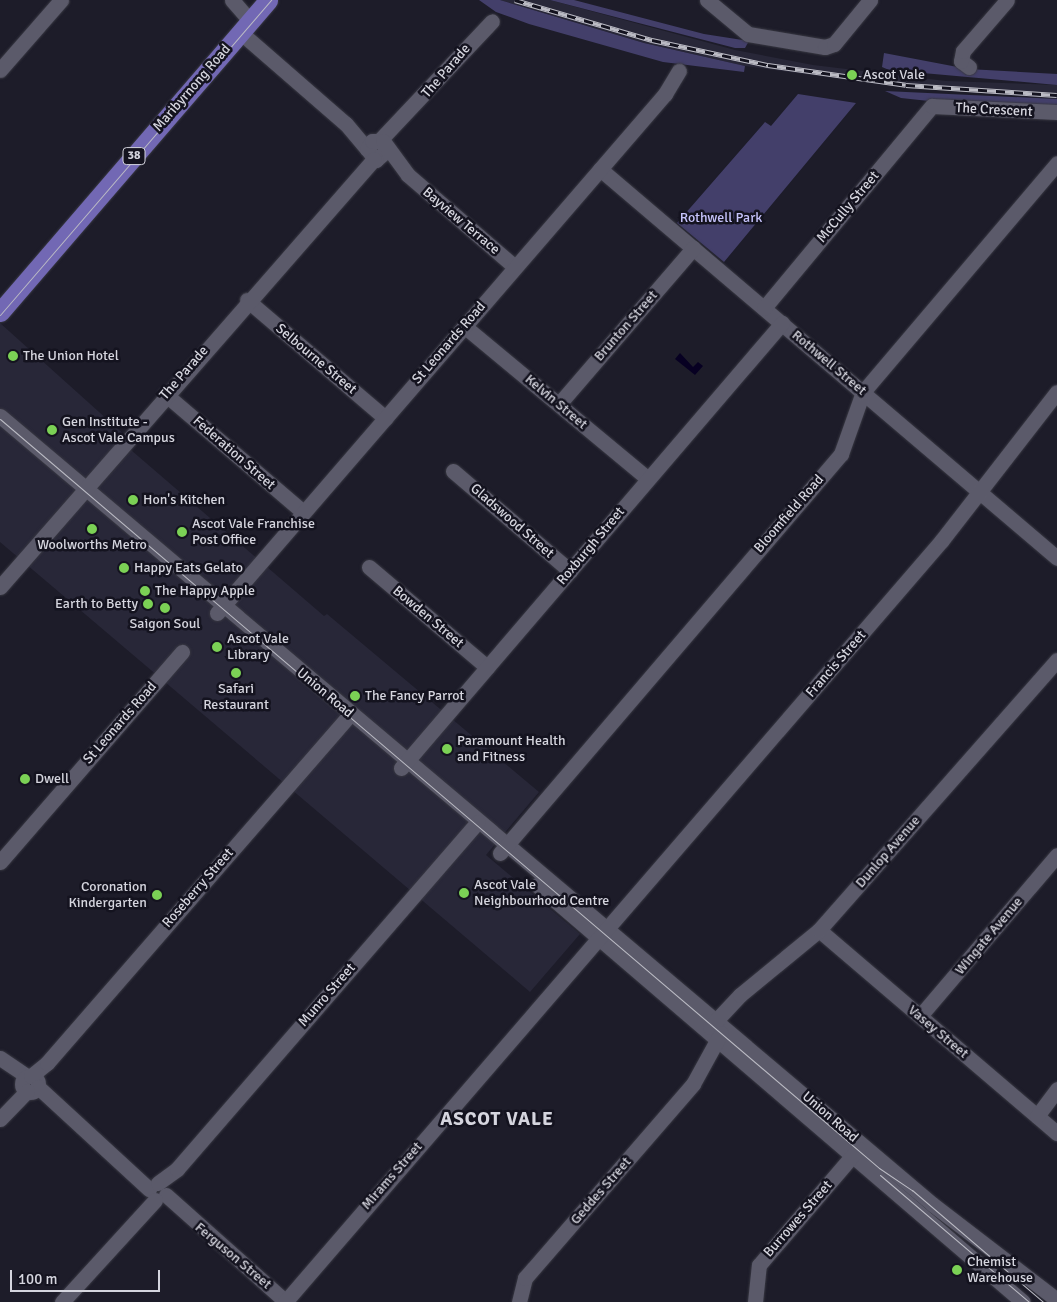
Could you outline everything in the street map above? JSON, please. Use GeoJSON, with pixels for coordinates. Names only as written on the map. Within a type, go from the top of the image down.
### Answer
{"type":"FeatureCollection","features":[{"type":"Feature","properties":{"kind":"main road","name":"Maribyrnong Road"},"geometry":{"type":"LineString","coordinates":[[0,312],[268,0]]}},
{"type":"Feature","properties":{"kind":"street"},"geometry":{"type":"LineString","coordinates":[[0,70],[61,0]]}},
{"type":"Feature","properties":{"kind":"street","name":"Bayview Terrace"},"geometry":{"type":"LineString","coordinates":[[232,0],[245,26],[346,124],[515,267]]}},
{"type":"Feature","properties":{"kind":"street"},"geometry":{"type":"LineString","coordinates":[[707,0],[756,37],[831,46],[870,0]]}},
{"type":"Feature","properties":{"kind":"street"},"geometry":{"type":"LineString","coordinates":[[969,67],[961,61],[963,51],[1007,0]]}},
{"type":"Feature","properties":{"kind":"street","name":"The Parade"},"geometry":{"type":"LineString","coordinates":[[0,587],[401,122],[492,22]]}},
{"type":"Feature","properties":{"kind":"street","name":"St Leonards Road"},"geometry":{"type":"LineString","coordinates":[[220,610],[665,94],[679,71]]}},
{"type":"Feature","properties":{"kind":"street","name":"The Crescent"},"geometry":{"type":"LineString","coordinates":[[932,106],[1057,112]]}},
{"type":"Feature","properties":{"kind":"street","name":"McCully Street"},"geometry":{"type":"LineString","coordinates":[[764,308],[932,106]]}},
{"type":"Feature","properties":{"kind":"street","name":"Bloomfield Road"},"geometry":{"type":"LineString","coordinates":[[503,850],[841,454],[863,392],[1057,163]]}},
{"type":"Feature","properties":{"kind":"street","name":"Rothwell Street"},"geometry":{"type":"LineString","coordinates":[[600,169],[982,492],[1057,558]]}},
{"type":"Feature","properties":{"kind":"street","name":"Brunton Street"},"geometry":{"type":"LineString","coordinates":[[558,404],[693,248]]}},
{"type":"Feature","properties":{"kind":"street","name":"Selbourne Street"},"geometry":{"type":"LineString","coordinates":[[247,300],[384,418]]}},
{"type":"Feature","properties":{"kind":"street","name":"Roxburgh Street"},"geometry":{"type":"LineString","coordinates":[[403,766],[782,323]]}},
{"type":"Feature","properties":{"kind":"street","name":"Kelvin Street"},"geometry":{"type":"LineString","coordinates":[[464,326],[648,479]]}},
{"type":"Feature","properties":{"kind":"street","name":"Francis Street"},"geometry":{"type":"LineString","coordinates":[[602,934],[982,492],[1057,392]]}},
{"type":"Feature","properties":{"kind":"street","name":"Federation Street"},"geometry":{"type":"LineString","coordinates":[[165,394],[303,512]]}},
{"type":"Feature","properties":{"kind":"street","name":"Union Road"},"geometry":{"type":"LineString","coordinates":[[0,416],[82,491],[220,610],[927,1210],[1023,1302]]}},
{"type":"Feature","properties":{"kind":"street","name":"Union Road"},"geometry":{"type":"LineString","coordinates":[[0,428],[82,491]]}},
{"type":"Feature","properties":{"kind":"street","name":"Gladswood Street"},"geometry":{"type":"LineString","coordinates":[[453,471],[570,571]]}},
{"type":"Feature","properties":{"kind":"street","name":"Bowden Street"},"geometry":{"type":"LineString","coordinates":[[369,568],[487,667]]}},
{"type":"Feature","properties":{"kind":"street","name":"St Leonards Road"},"geometry":{"type":"LineString","coordinates":[[0,862],[182,652]]}},
{"type":"Feature","properties":{"kind":"street","name":"Dunlop Avenue"},"geometry":{"type":"LineString","coordinates":[[716,1029],[740,995],[819,930],[1057,660]]}},
{"type":"Feature","properties":{"kind":"street","name":"Roseberry Street"},"geometry":{"type":"LineString","coordinates":[[0,1118],[347,718]]}},
{"type":"Feature","properties":{"kind":"street","name":"Munro Street"},"geometry":{"type":"LineString","coordinates":[[62,1302],[475,826]]}},
{"type":"Feature","properties":{"kind":"street","name":"Wingate Avenue"},"geometry":{"type":"LineString","coordinates":[[920,1016],[1057,855]]}},
{"type":"Feature","properties":{"kind":"street","name":"Vasey Street"},"geometry":{"type":"LineString","coordinates":[[819,930],[1057,1133]]}},
{"type":"Feature","properties":{"kind":"street","name":"Mirams Street"},"geometry":{"type":"LineString","coordinates":[[285,1301],[602,934]]}},
{"type":"Feature","properties":{"kind":"street","name":"Geddes Street"},"geometry":{"type":"LineString","coordinates":[[520,1302],[525,1278],[693,1084],[714,1050],[716,1029]]}},
{"type":"Feature","properties":{"kind":"street","name":"Geddes Street"},"geometry":{"type":"LineString","coordinates":[[693,1084],[738,1048]]}},
{"type":"Feature","properties":{"kind":"street","name":"Ferguson Street"},"geometry":{"type":"LineString","coordinates":[[4,1061],[285,1301]]}},
{"type":"Feature","properties":{"kind":"street"},"geometry":{"type":"LineString","coordinates":[[1037,1116],[1057,1089]]}},
{"type":"Feature","properties":{"kind":"street","name":"Burrowes Street"},"geometry":{"type":"LineString","coordinates":[[755,1302],[758,1265],[857,1150]]}},
{"type":"Feature","properties":{"kind":"street","name":"Union Road"},"geometry":{"type":"LineString","coordinates":[[927,1210],[1057,1300]]}},
{"type":"Feature","properties":{"kind":"shaded area"},"geometry":{"type":"Polygon","coordinates":[[[500,0],[550,0],[735,50],[813,65],[946,81],[1057,85],[1057,99],[894,86],[745,66],[644,43],[500,0]]]}},
{"type":"Feature","properties":{"kind":"shaded area"},"geometry":{"type":"Polygon","coordinates":[[[0,323],[128,438],[124,444],[324,616],[327,614],[539,792],[486,855],[580,934],[530,992],[0,542],[0,323]]]}},
{"type":"Feature","properties":{"kind":"shaded area"},"geometry":{"type":"Polygon","coordinates":[[[680,353],[693,367],[698,362],[703,366],[695,375],[675,359],[680,353]]]}},
{"type":"Feature","properties":{"kind":"green space"},"geometry":{"type":"Polygon","coordinates":[[[479,0],[500,0],[644,43],[745,66],[744,72],[663,62],[529,24],[496,12],[479,0]]]}},
{"type":"Feature","properties":{"kind":"green space"},"geometry":{"type":"Polygon","coordinates":[[[550,0],[574,0],[704,34],[749,41],[745,48],[735,48],[550,0]]]}},
{"type":"Feature","properties":{"kind":"green space"},"geometry":{"type":"Polygon","coordinates":[[[884,53],[968,69],[1057,74],[1057,85],[889,70],[882,67],[884,53]]]}},
{"type":"Feature","properties":{"kind":"green space"},"geometry":{"type":"Polygon","coordinates":[[[885,91],[1057,99],[1057,107],[938,102],[901,98],[885,91]]]}},
{"type":"Feature","properties":{"kind":"green space","name":"Rothwell Park"},"geometry":{"type":"Polygon","coordinates":[[[798,94],[856,103],[724,262],[677,223],[765,122],[771,126],[798,94]]]}},
{"type":"Feature","properties":{"kind":"tram line"},"geometry":{"type":"LineString","coordinates":[[0,315],[271,0]]}},
{"type":"Feature","properties":{"kind":"tram line"},"geometry":{"type":"LineString","coordinates":[[0,419],[879,1168],[912,1190],[1043,1302]]}},
{"type":"Feature","properties":{"kind":"tram line"},"geometry":{"type":"LineString","coordinates":[[880,1175],[1029,1302]]}},
{"type":"Feature","properties":{"kind":"railway"},"geometry":{"type":"LineString","coordinates":[[515,0],[652,40],[768,65],[906,85],[1057,95]]}},
{"type":"Feature","properties":{"kind":"place","name":"Ascot Vale"},"geometry":{"type":"Point","coordinates":[852,75]}},
{"type":"Feature","properties":{"kind":"place","name":"The Union Hotel"},"geometry":{"type":"Point","coordinates":[13,356]}},
{"type":"Feature","properties":{"kind":"place","name":"Gen Institute - Ascot Vale Campus"},"geometry":{"type":"Point","coordinates":[52,430]}},
{"type":"Feature","properties":{"kind":"place","name":"Hon's Kitchen"},"geometry":{"type":"Point","coordinates":[133,500]}},
{"type":"Feature","properties":{"kind":"place","name":"Woolworths Metro"},"geometry":{"type":"Point","coordinates":[92,529]}},
{"type":"Feature","properties":{"kind":"place","name":"Ascot Vale Franchise Post Office"},"geometry":{"type":"Point","coordinates":[182,532]}},
{"type":"Feature","properties":{"kind":"place","name":"Happy Eats Gelato"},"geometry":{"type":"Point","coordinates":[124,568]}},
{"type":"Feature","properties":{"kind":"place","name":"The Happy Apple"},"geometry":{"type":"Point","coordinates":[145,591]}},
{"type":"Feature","properties":{"kind":"place","name":"Earth to Betty"},"geometry":{"type":"Point","coordinates":[148,604]}},
{"type":"Feature","properties":{"kind":"place","name":"Saigon Soul"},"geometry":{"type":"Point","coordinates":[165,608]}},
{"type":"Feature","properties":{"kind":"place","name":"Ascot Vale Library"},"geometry":{"type":"Point","coordinates":[217,647]}},
{"type":"Feature","properties":{"kind":"place","name":"Safari Restaurant"},"geometry":{"type":"Point","coordinates":[236,673]}},
{"type":"Feature","properties":{"kind":"place","name":"The Fancy Parrot"},"geometry":{"type":"Point","coordinates":[355,696]}},
{"type":"Feature","properties":{"kind":"place","name":"Paramount Health and Fitness"},"geometry":{"type":"Point","coordinates":[447,749]}},
{"type":"Feature","properties":{"kind":"place","name":"Dwell"},"geometry":{"type":"Point","coordinates":[25,779]}},
{"type":"Feature","properties":{"kind":"place","name":"Ascot Vale Neighbourhood Centre"},"geometry":{"type":"Point","coordinates":[464,893]}},
{"type":"Feature","properties":{"kind":"place","name":"Coronation Kindergarten"},"geometry":{"type":"Point","coordinates":[157,895]}},
{"type":"Feature","properties":{"kind":"place","name":"Chemist Warehouse"},"geometry":{"type":"Point","coordinates":[957,1270]}},
{"type":"Feature","properties":{"kind":"district","name":"ASCOT VALE"},"geometry":{"type":"Point","coordinates":[497,1120]}}]}
